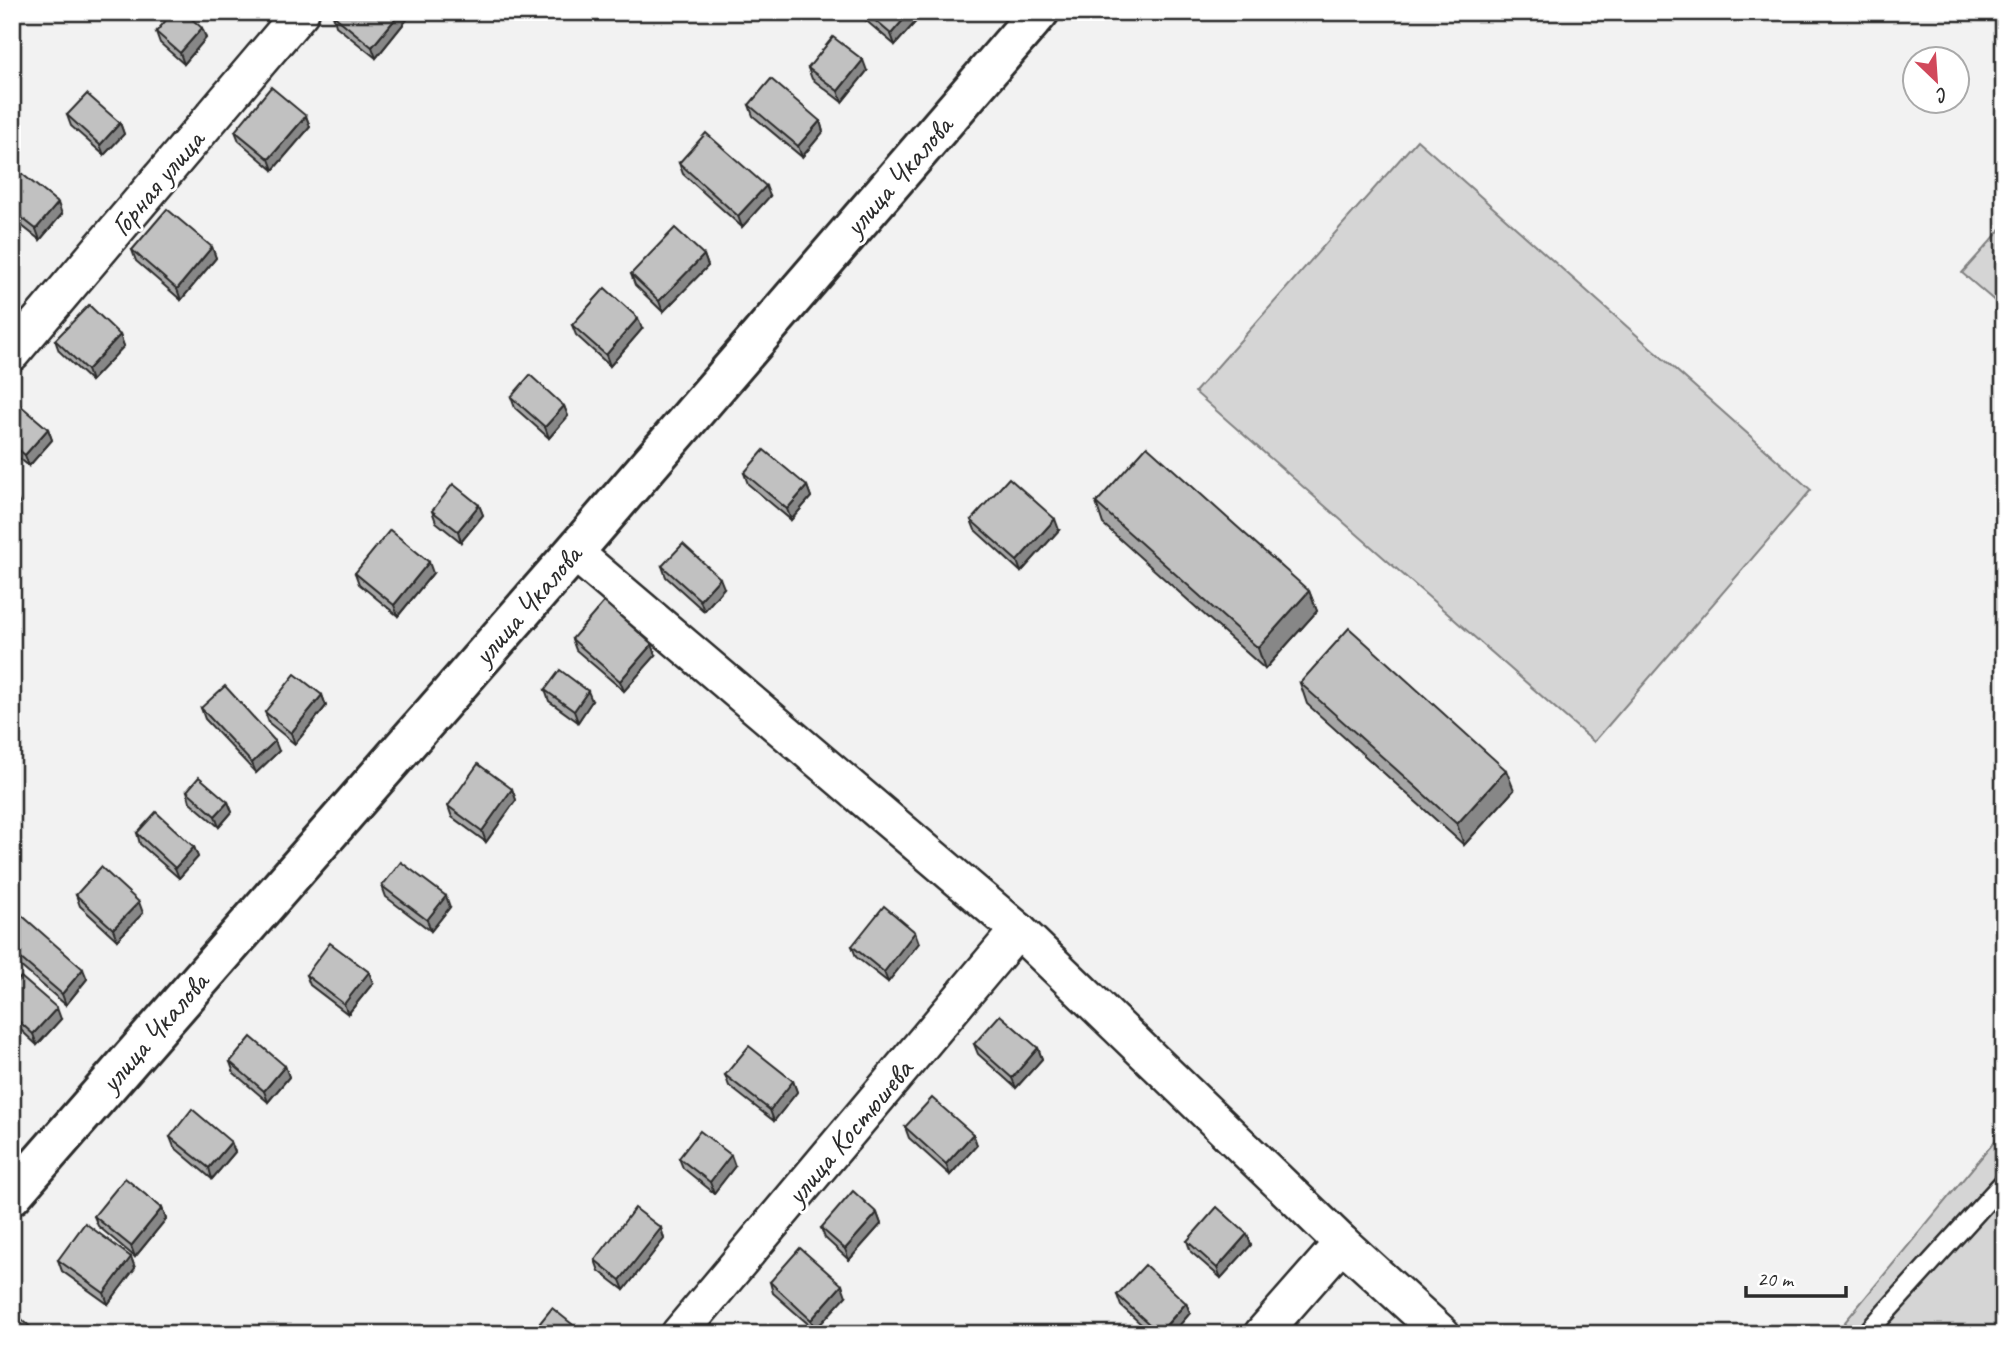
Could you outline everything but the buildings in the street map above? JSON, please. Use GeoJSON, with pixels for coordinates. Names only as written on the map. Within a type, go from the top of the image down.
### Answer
{"type":"FeatureCollection","features":[{"type":"Feature","properties":{"kind":"main road","name":"улица Чкалова"},"geometry":{"type":"LineString","coordinates":[[12,1195],[574,552],[1039,12]]}},
{"type":"Feature","properties":{"kind":"street","name":"Горная улица"},"geometry":{"type":"LineString","coordinates":[[12,353],[301,12]]}},
{"type":"Feature","properties":{"kind":"street"},"geometry":{"type":"LineString","coordinates":[[574,552],[1018,930],[1342,1243],[1442,1334]]}},
{"type":"Feature","properties":{"kind":"street","name":"улица Костюшева"},"geometry":{"type":"LineString","coordinates":[[679,1334],[1018,930]]}},
{"type":"Feature","properties":{"kind":"street"},"geometry":{"type":"LineString","coordinates":[[1262,1334],[1342,1243]]}},
{"type":"Feature","properties":{"kind":"lane"},"geometry":{"type":"LineString","coordinates":[[1866,1334],[2004,1182]]}},
{"type":"Feature","properties":{"kind":"shaded area"},"geometry":{"type":"Polygon","coordinates":[[[1417,140],[1811,490],[1594,742],[1195,392],[1417,140]]]}},
{"type":"Feature","properties":{"kind":"shaded area"},"geometry":{"type":"Polygon","coordinates":[[[2004,226],[2004,309],[1962,273],[2004,226]]]}},
{"type":"Feature","properties":{"kind":"shaded area"},"geometry":{"type":"Polygon","coordinates":[[[2004,1130],[2004,1334],[1835,1334],[2004,1130]]]}}]}
